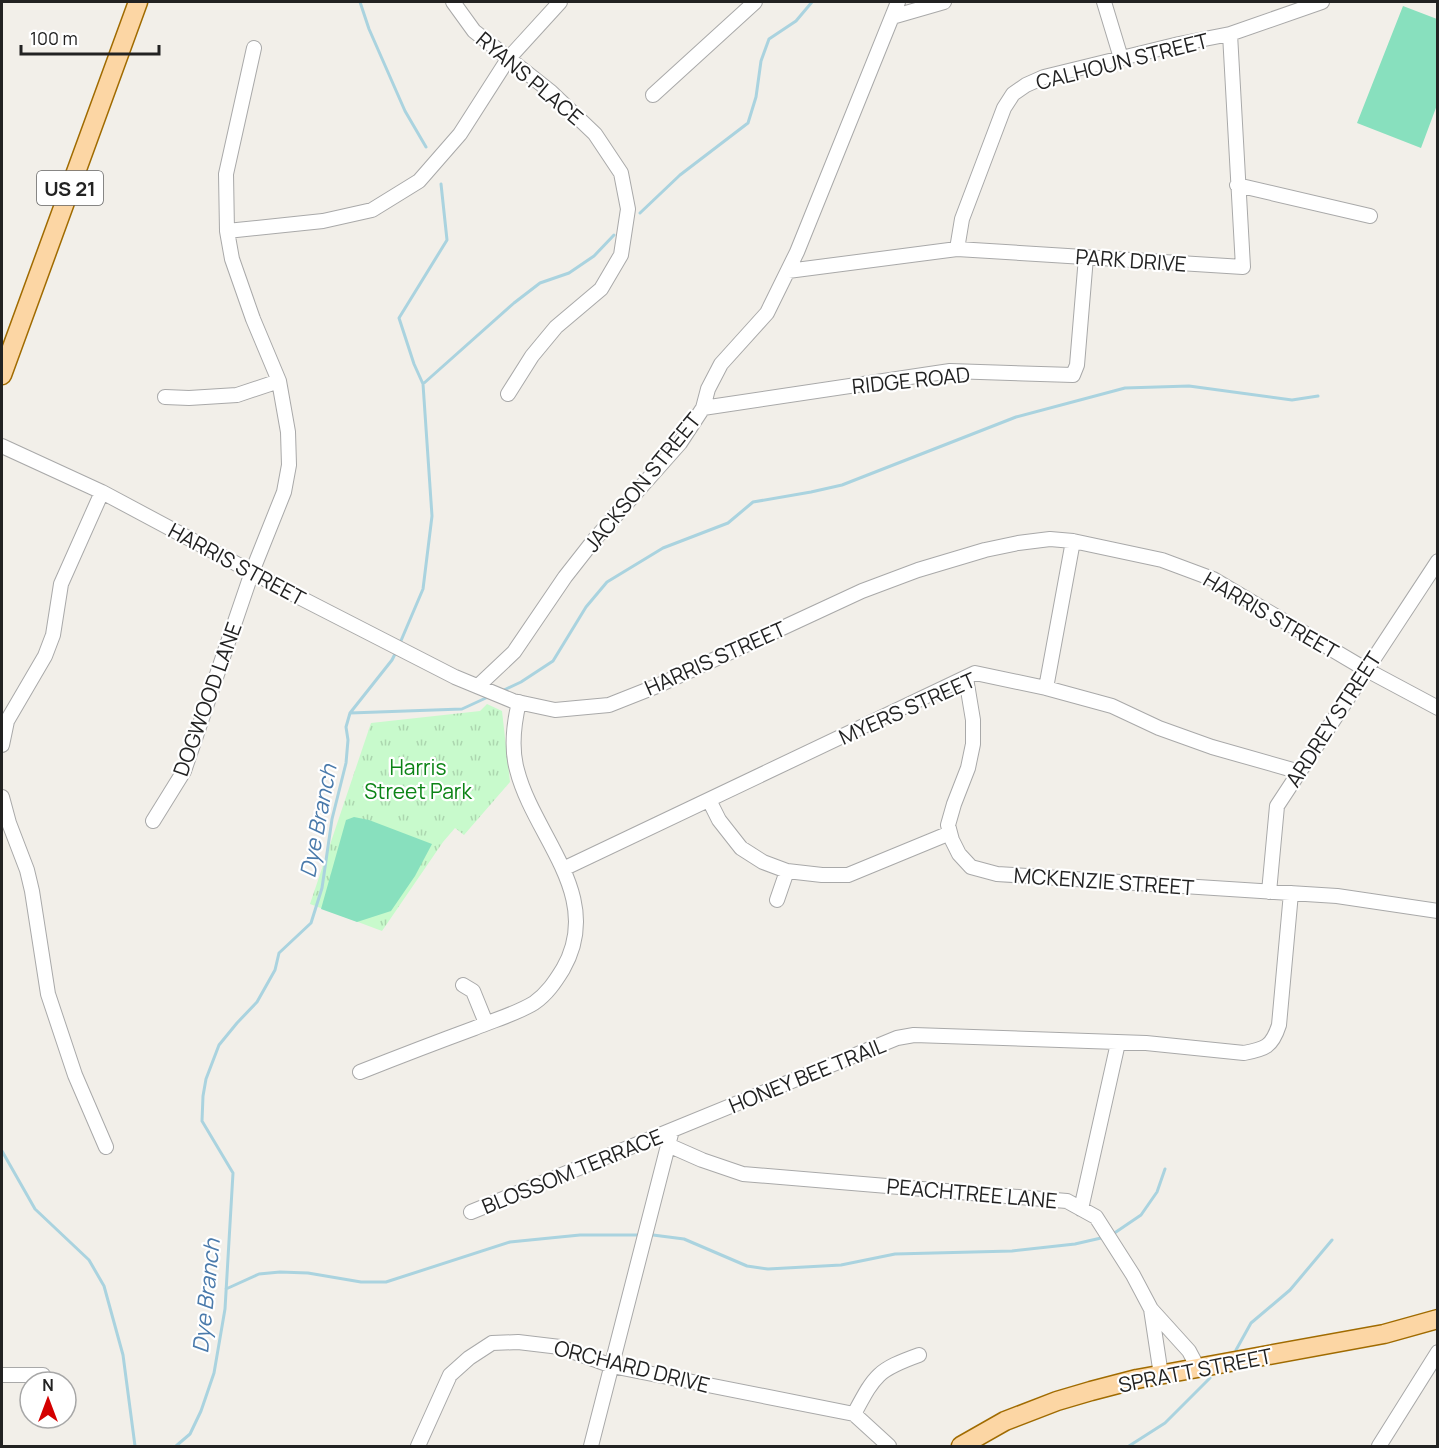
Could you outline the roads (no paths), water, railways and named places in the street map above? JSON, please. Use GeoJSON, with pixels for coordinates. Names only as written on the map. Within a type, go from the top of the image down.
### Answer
{"type":"FeatureCollection","features":[{"type":"Feature","properties":{"kind":"main road","name":"US 21"},"geometry":{"type":"LineString","coordinates":[[2,375],[138,2]]}},
{"type":"Feature","properties":{"kind":"main road","name":"SPRATT STREET"},"geometry":{"type":"LineString","coordinates":[[961,1446],[1005,1421],[1057,1401],[1114,1385],[1384,1334],[1437,1319]]}},
{"type":"Feature","properties":{"kind":"street","name":"RYANS PLACE"},"geometry":{"type":"LineString","coordinates":[[453,2],[474,31],[551,92],[595,134],[621,173],[627,209],[621,255],[602,289],[556,327],[532,356],[508,394]]}},
{"type":"Feature","properties":{"kind":"street"},"geometry":{"type":"LineString","coordinates":[[227,231],[323,221],[372,210],[419,181],[460,134],[508,59],[560,2]]}},
{"type":"Feature","properties":{"kind":"street"},"geometry":{"type":"LineString","coordinates":[[653,95],[755,2]]}},
{"type":"Feature","properties":{"kind":"street","name":"JACKSON STREET"},"geometry":{"type":"LineString","coordinates":[[478,686],[514,652],[580,558],[680,443],[704,408],[708,389],[721,364],[767,313],[788,271],[898,2]]}},
{"type":"Feature","properties":{"kind":"street"},"geometry":{"type":"LineString","coordinates":[[892,16],[944,2]]}},
{"type":"Feature","properties":{"kind":"street"},"geometry":{"type":"LineString","coordinates":[[1104,2],[1122,58]]}},
{"type":"Feature","properties":{"kind":"street","name":"CALHOUN STREET"},"geometry":{"type":"LineString","coordinates":[[957,249],[962,219],[1004,108],[1013,94],[1026,85],[1044,77],[1230,34],[1322,2]]}},
{"type":"Feature","properties":{"kind":"street","name":"PARK DRIVE"},"geometry":{"type":"LineString","coordinates":[[788,271],[957,249],[1243,267],[1230,34]]}},
{"type":"Feature","properties":{"kind":"street","name":"DOGWOOD LANE"},"geometry":{"type":"LineString","coordinates":[[153,822],[184,771],[252,572],[284,492],[289,465],[288,432],[279,381],[253,319],[232,259],[227,231],[226,174],[254,48]]}},
{"type":"Feature","properties":{"kind":"street"},"geometry":{"type":"LineString","coordinates":[[1238,185],[1370,216]]}},
{"type":"Feature","properties":{"kind":"street","name":"RIDGE ROAD"},"geometry":{"type":"LineString","coordinates":[[704,408],[950,371],[1073,375],[1077,365],[1086,257]]}},
{"type":"Feature","properties":{"kind":"street"},"geometry":{"type":"LineString","coordinates":[[165,397],[237,395],[279,381]]}},
{"type":"Feature","properties":{"kind":"street","name":"HARRIS STREET"},"geometry":{"type":"LineString","coordinates":[[2,446],[102,492],[455,677],[519,702],[555,710],[609,705],[657,686],[862,591],[918,570],[985,550],[1050,539],[1073,541],[1162,560],[1213,579],[1365,669],[1437,708]]}},
{"type":"Feature","properties":{"kind":"street"},"geometry":{"type":"LineString","coordinates":[[2,745],[7,721],[45,656],[53,635],[62,584],[102,492]]}},
{"type":"Feature","properties":{"kind":"street"},"geometry":{"type":"LineString","coordinates":[[1046,688],[1073,541]]}},
{"type":"Feature","properties":{"kind":"street","name":"ARDREY STREET"},"geometry":{"type":"LineString","coordinates":[[1269,892],[1277,806],[1437,561]]}},
{"type":"Feature","properties":{"kind":"street","name":"MYERS STREET"},"geometry":{"type":"LineString","coordinates":[[563,869],[975,673],[1046,688],[1112,706],[1159,728],[1212,747],[1300,772]]}},
{"type":"Feature","properties":{"kind":"street"},"geometry":{"type":"LineString","coordinates":[[709,800],[719,820],[741,848],[763,862],[787,872],[822,875],[848,874],[950,833],[948,825],[968,768],[973,744],[973,720],[966,678]]}},
{"type":"Feature","properties":{"kind":"street"},"geometry":{"type":"LineString","coordinates":[[360,1072],[534,1003],[553,986],[569,958],[576,936],[570,882],[522,787],[516,768],[514,734],[519,702]]}},
{"type":"Feature","properties":{"kind":"street"},"geometry":{"type":"LineString","coordinates":[[2,797],[32,891],[48,994],[75,1075],[106,1147]]}},
{"type":"Feature","properties":{"kind":"street","name":"MCKENZIE STREET"},"geometry":{"type":"LineString","coordinates":[[950,833],[959,854],[971,867],[997,874],[1337,896],[1437,911]]}},
{"type":"Feature","properties":{"kind":"street"},"geometry":{"type":"LineString","coordinates":[[777,900],[787,872]]}},
{"type":"Feature","properties":{"kind":"street","name":"HONEY BEE TRAIL"},"geometry":{"type":"LineString","coordinates":[[672,1130],[897,1038],[914,1035],[1146,1043],[1244,1053],[1269,1045],[1275,1038],[1279,1025],[1291,893]]}},
{"type":"Feature","properties":{"kind":"street"},"geometry":{"type":"LineString","coordinates":[[463,985],[473,991],[486,1023]]}},
{"type":"Feature","properties":{"kind":"street"},"geometry":{"type":"LineString","coordinates":[[1081,1209],[1118,1043]]}},
{"type":"Feature","properties":{"kind":"street"},"geometry":{"type":"LineString","coordinates":[[591,1446],[672,1130]]}},
{"type":"Feature","properties":{"kind":"street","name":"BLOSSOM TERRACE"},"geometry":{"type":"LineString","coordinates":[[471,1212],[672,1130]]}},
{"type":"Feature","properties":{"kind":"street","name":"PEACHTREE LANE"},"geometry":{"type":"LineString","coordinates":[[668,1144],[702,1160],[743,1174],[1066,1201],[1096,1217],[1133,1275],[1151,1309],[1189,1351],[1198,1368]]}},
{"type":"Feature","properties":{"kind":"street"},"geometry":{"type":"LineString","coordinates":[[1151,1309],[1161,1375]]}},
{"type":"Feature","properties":{"kind":"street","name":"ORCHARD DRIVE"},"geometry":{"type":"LineString","coordinates":[[418,1446],[450,1375],[469,1358],[492,1343],[518,1342],[560,1347],[612,1366],[854,1414]]}},
{"type":"Feature","properties":{"kind":"street"},"geometry":{"type":"LineString","coordinates":[[1379,1446],[1437,1352]]}},
{"type":"Feature","properties":{"kind":"street"},"geometry":{"type":"LineString","coordinates":[[889,1446],[854,1414],[879,1374],[890,1366],[919,1355]]}},
{"type":"Feature","properties":{"kind":"street"},"geometry":{"type":"LineString","coordinates":[[2,1375],[18,1375]]}},
{"type":"Feature","properties":{"kind":"waterway","name":"Dye Branch"},"geometry":{"type":"LineString","coordinates":[[360,2],[369,29],[405,111],[426,147]]}},
{"type":"Feature","properties":{"kind":"waterway"},"geometry":{"type":"LineString","coordinates":[[640,213],[680,175],[748,123],[756,97],[761,61],[769,39],[796,21],[812,2]]}},
{"type":"Feature","properties":{"kind":"waterway","name":"Dye Branch"},"geometry":{"type":"LineString","coordinates":[[400,643],[423,589],[432,516],[423,384],[399,318],[447,240],[441,184]]}},
{"type":"Feature","properties":{"kind":"waterway"},"geometry":{"type":"LineString","coordinates":[[423,384],[514,303],[540,283],[569,273],[594,256],[614,235]]}},
{"type":"Feature","properties":{"kind":"waterway"},"geometry":{"type":"LineString","coordinates":[[504,690],[553,661],[586,607],[607,582],[663,548],[728,523],[753,502],[842,485],[1016,417],[1125,388],[1189,386],[1292,400],[1318,396]]}},
{"type":"Feature","properties":{"kind":"waterway","name":"Dye Branch"},"geometry":{"type":"LineString","coordinates":[[176,1446],[190,1434],[201,1411],[214,1373],[225,1309],[233,1173],[202,1121],[206,1079],[219,1045],[257,1002],[275,970],[279,953],[311,923],[322,888],[332,819],[346,763],[348,740],[346,727],[350,713],[396,652]]}},
{"type":"Feature","properties":{"kind":"waterway"},"geometry":{"type":"LineString","coordinates":[[350,713],[462,709],[488,697]]}},
{"type":"Feature","properties":{"kind":"waterway"},"geometry":{"type":"LineString","coordinates":[[2,1151],[35,1209],[89,1260],[104,1286],[123,1355],[135,1446]]}},
{"type":"Feature","properties":{"kind":"waterway"},"geometry":{"type":"LineString","coordinates":[[1113,1234],[1141,1215],[1157,1192],[1165,1169]]}},
{"type":"Feature","properties":{"kind":"waterway"},"geometry":{"type":"LineString","coordinates":[[226,1289],[259,1274],[280,1272],[308,1273],[361,1282],[386,1282],[510,1242],[580,1235],[637,1235]]}},
{"type":"Feature","properties":{"kind":"waterway"},"geometry":{"type":"LineString","coordinates":[[653,1235],[684,1239],[747,1266],[768,1269],[841,1265],[895,1254],[1012,1251],[1075,1244],[1101,1238]]}},
{"type":"Feature","properties":{"kind":"waterway"},"geometry":{"type":"LineString","coordinates":[[1236,1350],[1251,1323],[1290,1290],[1332,1240]]}},
{"type":"Feature","properties":{"kind":"waterway"},"geometry":{"type":"LineString","coordinates":[[1129,1446],[1165,1423],[1210,1378]]}},
{"type":"Feature","properties":{"kind":"park label","name":"Harris Street Park"},"geometry":{"type":"Point","coordinates":[418,779]}}]}
